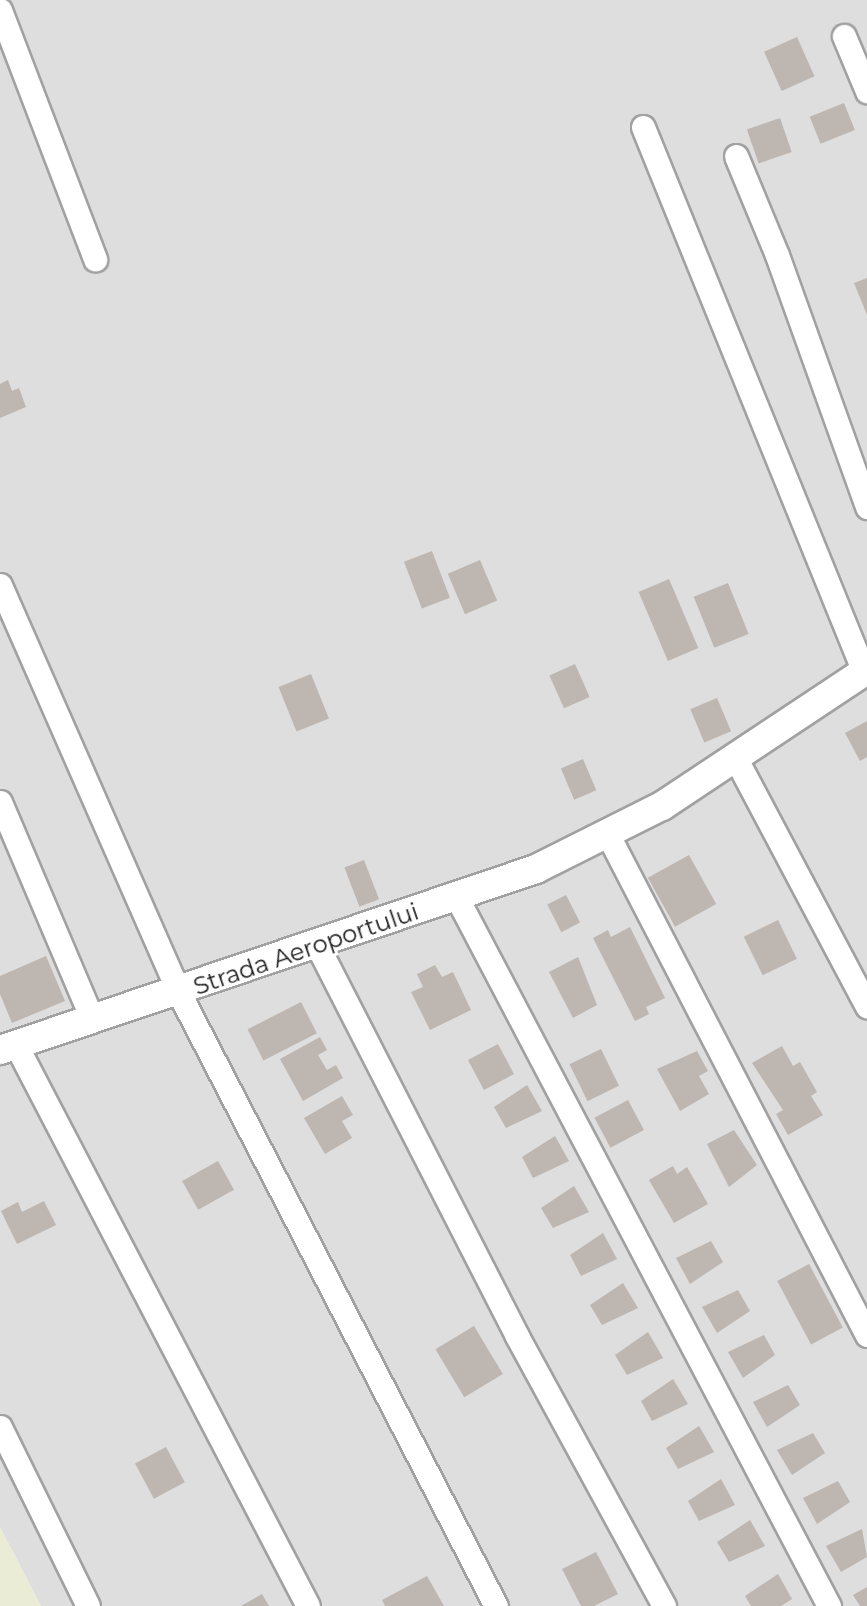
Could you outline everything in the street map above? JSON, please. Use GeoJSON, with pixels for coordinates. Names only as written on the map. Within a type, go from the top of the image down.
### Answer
{"type":"FeatureCollection","features":[{"type":"Feature","properties":{"kind":"street"},"geometry":{"type":"LineString","coordinates":[[0,10],[94,259]]}},
{"type":"Feature","properties":{"kind":"street"},"geometry":{"type":"LineString","coordinates":[[844,36],[867,91]]}},
{"type":"Feature","properties":{"kind":"street"},"geometry":{"type":"LineString","coordinates":[[643,127],[866,671]]}},
{"type":"Feature","properties":{"kind":"street"},"geometry":{"type":"LineString","coordinates":[[736,156],[777,256],[867,507]]}},
{"type":"Feature","properties":{"kind":"street"},"geometry":{"type":"LineString","coordinates":[[0,585],[179,993],[496,1606]]}},
{"type":"Feature","properties":{"kind":"street","name":"Strada Aeroportului"},"geometry":{"type":"LineString","coordinates":[[8,1048],[179,993],[536,869],[608,835],[736,759],[866,671]]}},
{"type":"Feature","properties":{"kind":"street"},"geometry":{"type":"LineString","coordinates":[[736,759],[867,1006]]}},
{"type":"Feature","properties":{"kind":"street"},"geometry":{"type":"LineString","coordinates":[[0,802],[92,1019]]}},
{"type":"Feature","properties":{"kind":"street"},"geometry":{"type":"LineString","coordinates":[[608,835],[867,1335]]}},
{"type":"Feature","properties":{"kind":"street"},"geometry":{"type":"LineString","coordinates":[[457,898],[829,1606]]}},
{"type":"Feature","properties":{"kind":"street"},"geometry":{"type":"LineString","coordinates":[[317,945],[517,1336],[664,1606]]}},
{"type":"Feature","properties":{"kind":"street"},"geometry":{"type":"LineString","coordinates":[[8,1048],[308,1606]]}},
{"type":"Feature","properties":{"kind":"street"},"geometry":{"type":"LineString","coordinates":[[0,1427],[88,1606]]}},
{"type":"Feature","properties":{"kind":"shaded area"},"geometry":{"type":"Polygon","coordinates":[[[0,0],[867,0],[867,1606],[41,1606],[0,1527],[0,0]]]}},
{"type":"Feature","properties":{"kind":"green space"},"geometry":{"type":"Polygon","coordinates":[[[0,1527],[41,1606],[0,1606],[0,1527]]]}},
{"type":"Feature","properties":{"kind":"building"},"geometry":{"type":"Polygon","coordinates":[[[797,37],[814,76],[782,91],[764,52],[797,37]]]}},
{"type":"Feature","properties":{"kind":"building"},"geometry":{"type":"Polygon","coordinates":[[[844,103],[855,130],[821,144],[810,117],[844,103]]]}},
{"type":"Feature","properties":{"kind":"building"},"geometry":{"type":"Polygon","coordinates":[[[780,118],[792,152],[759,163],[747,129],[780,118]]]}},
{"type":"Feature","properties":{"kind":"building"},"geometry":{"type":"Polygon","coordinates":[[[867,278],[867,315],[854,283],[867,278]]]}},
{"type":"Feature","properties":{"kind":"building"},"geometry":{"type":"Polygon","coordinates":[[[8,380],[12,391],[19,388],[26,407],[0,418],[0,384],[8,380]]]}},
{"type":"Feature","properties":{"kind":"building"},"geometry":{"type":"Polygon","coordinates":[[[432,551],[450,598],[422,608],[404,562],[432,551]]]}},
{"type":"Feature","properties":{"kind":"building"},"geometry":{"type":"Polygon","coordinates":[[[480,560],[497,601],[465,614],[448,574],[480,560]]]}},
{"type":"Feature","properties":{"kind":"building"},"geometry":{"type":"Polygon","coordinates":[[[669,579],[698,648],[668,661],[639,592],[669,579]]]}},
{"type":"Feature","properties":{"kind":"building"},"geometry":{"type":"Polygon","coordinates":[[[728,583],[749,634],[714,648],[694,597],[728,583]]]}},
{"type":"Feature","properties":{"kind":"building"},"geometry":{"type":"Polygon","coordinates":[[[575,664],[590,697],[564,708],[549,675],[575,664]]]}},
{"type":"Feature","properties":{"kind":"building"},"geometry":{"type":"Polygon","coordinates":[[[311,674],[329,719],[297,732],[279,687],[311,674]]]}},
{"type":"Feature","properties":{"kind":"building"},"geometry":{"type":"Polygon","coordinates":[[[717,698],[731,731],[704,742],[690,709],[717,698]]]}},
{"type":"Feature","properties":{"kind":"building"},"geometry":{"type":"Polygon","coordinates":[[[867,721],[867,757],[860,761],[845,733],[867,721]]]}},
{"type":"Feature","properties":{"kind":"building"},"geometry":{"type":"Polygon","coordinates":[[[583,759],[596,790],[574,800],[561,768],[583,759]]]}},
{"type":"Feature","properties":{"kind":"building"},"geometry":{"type":"Polygon","coordinates":[[[689,855],[716,904],[675,927],[648,878],[689,855]]]}},
{"type":"Feature","properties":{"kind":"building"},"geometry":{"type":"Polygon","coordinates":[[[364,860],[379,899],[359,907],[344,868],[364,860]]]}},
{"type":"Feature","properties":{"kind":"building"},"geometry":{"type":"Polygon","coordinates":[[[566,895],[580,923],[561,932],[547,905],[566,895]]]}},
{"type":"Feature","properties":{"kind":"building"},"geometry":{"type":"Polygon","coordinates":[[[778,920],[797,959],[763,975],[744,937],[778,920]]]}},
{"type":"Feature","properties":{"kind":"building"},"geometry":{"type":"Polygon","coordinates":[[[630,927],[665,998],[646,1007],[649,1014],[635,1021],[593,938],[608,930],[611,937],[630,927]]]}},
{"type":"Feature","properties":{"kind":"building"},"geometry":{"type":"Polygon","coordinates":[[[46,956],[65,1001],[12,1023],[0,994],[0,976],[46,956]]]}},
{"type":"Feature","properties":{"kind":"building"},"geometry":{"type":"Polygon","coordinates":[[[578,957],[597,1005],[573,1018],[549,972],[578,957]]]}},
{"type":"Feature","properties":{"kind":"building"},"geometry":{"type":"Polygon","coordinates":[[[435,965],[442,977],[453,972],[471,1010],[430,1030],[411,992],[423,987],[417,974],[435,965]]]}},
{"type":"Feature","properties":{"kind":"building"},"geometry":{"type":"Polygon","coordinates":[[[301,1002],[317,1033],[263,1060],[248,1029],[301,1002]]]}},
{"type":"Feature","properties":{"kind":"building"},"geometry":{"type":"Polygon","coordinates":[[[320,1037],[327,1050],[318,1055],[327,1070],[336,1065],[343,1078],[303,1101],[280,1059],[320,1037]]]}},
{"type":"Feature","properties":{"kind":"building"},"geometry":{"type":"Polygon","coordinates":[[[498,1044],[514,1074],[484,1090],[468,1060],[498,1044]]]}},
{"type":"Feature","properties":{"kind":"building"},"geometry":{"type":"Polygon","coordinates":[[[782,1046],[793,1066],[800,1062],[817,1092],[811,1096],[823,1115],[788,1135],[776,1114],[783,1110],[752,1063],[782,1046]]]}},
{"type":"Feature","properties":{"kind":"building"},"geometry":{"type":"Polygon","coordinates":[[[601,1049],[619,1086],[588,1101],[570,1064],[601,1049]]]}},
{"type":"Feature","properties":{"kind":"building"},"geometry":{"type":"Polygon","coordinates":[[[697,1051],[708,1071],[699,1076],[709,1094],[680,1111],[657,1069],[697,1051]]]}},
{"type":"Feature","properties":{"kind":"building"},"geometry":{"type":"Polygon","coordinates":[[[527,1085],[542,1111],[506,1128],[494,1107],[527,1085]]]}},
{"type":"Feature","properties":{"kind":"building"},"geometry":{"type":"Polygon","coordinates":[[[342,1096],[353,1115],[342,1121],[352,1138],[325,1154],[304,1118],[342,1096]]]}},
{"type":"Feature","properties":{"kind":"building"},"geometry":{"type":"Polygon","coordinates":[[[628,1100],[644,1130],[610,1148],[594,1118],[628,1100]]]}},
{"type":"Feature","properties":{"kind":"building"},"geometry":{"type":"Polygon","coordinates":[[[734,1130],[757,1165],[729,1187],[707,1144],[734,1130]]]}},
{"type":"Feature","properties":{"kind":"building"},"geometry":{"type":"Polygon","coordinates":[[[555,1136],[569,1161],[533,1178],[522,1157],[555,1136]]]}},
{"type":"Feature","properties":{"kind":"building"},"geometry":{"type":"Polygon","coordinates":[[[218,1161],[234,1190],[198,1210],[182,1181],[218,1161]]]}},
{"type":"Feature","properties":{"kind":"building"},"geometry":{"type":"Polygon","coordinates":[[[673,1166],[677,1174],[687,1167],[708,1204],[674,1223],[649,1180],[673,1166]]]}},
{"type":"Feature","properties":{"kind":"building"},"geometry":{"type":"Polygon","coordinates":[[[574,1186],[589,1212],[553,1228],[541,1208],[574,1186]]]}},
{"type":"Feature","properties":{"kind":"building"},"geometry":{"type":"Polygon","coordinates":[[[44,1201],[56,1225],[17,1244],[1,1211],[18,1202],[22,1212],[44,1201]]]}},
{"type":"Feature","properties":{"kind":"building"},"geometry":{"type":"Polygon","coordinates":[[[603,1233],[617,1259],[581,1276],[570,1255],[603,1233]]]}},
{"type":"Feature","properties":{"kind":"building"},"geometry":{"type":"Polygon","coordinates":[[[711,1241],[723,1262],[690,1284],[676,1258],[711,1241]]]}},
{"type":"Feature","properties":{"kind":"building"},"geometry":{"type":"Polygon","coordinates":[[[809,1264],[843,1328],[811,1344],[777,1281],[809,1264]]]}},
{"type":"Feature","properties":{"kind":"building"},"geometry":{"type":"Polygon","coordinates":[[[623,1283],[638,1308],[602,1325],[590,1305],[623,1283]]]}},
{"type":"Feature","properties":{"kind":"building"},"geometry":{"type":"Polygon","coordinates":[[[738,1290],[750,1311],[717,1333],[702,1307],[738,1290]]]}},
{"type":"Feature","properties":{"kind":"building"},"geometry":{"type":"Polygon","coordinates":[[[474,1326],[503,1374],[464,1397],[435,1349],[474,1326]]]}},
{"type":"Feature","properties":{"kind":"building"},"geometry":{"type":"Polygon","coordinates":[[[648,1332],[663,1358],[627,1375],[615,1355],[648,1332]]]}},
{"type":"Feature","properties":{"kind":"building"},"geometry":{"type":"Polygon","coordinates":[[[764,1335],[775,1355],[743,1378],[728,1352],[764,1335]]]}},
{"type":"Feature","properties":{"kind":"building"},"geometry":{"type":"Polygon","coordinates":[[[673,1379],[688,1404],[652,1421],[641,1401],[673,1379]]]}},
{"type":"Feature","properties":{"kind":"building"},"geometry":{"type":"Polygon","coordinates":[[[788,1385],[800,1405],[767,1427],[753,1402],[788,1385]]]}},
{"type":"Feature","properties":{"kind":"building"},"geometry":{"type":"Polygon","coordinates":[[[699,1426],[714,1452],[678,1469],[666,1448],[699,1426]]]}},
{"type":"Feature","properties":{"kind":"building"},"geometry":{"type":"Polygon","coordinates":[[[813,1433],[825,1453],[792,1475],[777,1450],[813,1433]]]}},
{"type":"Feature","properties":{"kind":"building"},"geometry":{"type":"Polygon","coordinates":[[[166,1447],[185,1482],[154,1499],[135,1463],[166,1447]]]}},
{"type":"Feature","properties":{"kind":"building"},"geometry":{"type":"Polygon","coordinates":[[[721,1479],[735,1505],[699,1521],[688,1501],[721,1479]]]}},
{"type":"Feature","properties":{"kind":"building"},"geometry":{"type":"Polygon","coordinates":[[[838,1481],[850,1502],[817,1524],[803,1498],[838,1481]]]}},
{"type":"Feature","properties":{"kind":"building"},"geometry":{"type":"Polygon","coordinates":[[[750,1520],[765,1546],[729,1562],[717,1542],[750,1520]]]}},
{"type":"Feature","properties":{"kind":"building"},"geometry":{"type":"Polygon","coordinates":[[[862,1529],[867,1557],[841,1572],[826,1546],[862,1529]]]}},
{"type":"Feature","properties":{"kind":"building"},"geometry":{"type":"Polygon","coordinates":[[[596,1552],[618,1594],[594,1606],[581,1606],[562,1569],[596,1552]]]}},
{"type":"Feature","properties":{"kind":"building"},"geometry":{"type":"Polygon","coordinates":[[[778,1574],[792,1599],[781,1606],[751,1606],[745,1596],[778,1574]]]}},
{"type":"Feature","properties":{"kind":"building"},"geometry":{"type":"Polygon","coordinates":[[[427,1576],[444,1606],[385,1606],[382,1600],[427,1576]]]}},
{"type":"Feature","properties":{"kind":"building"},"geometry":{"type":"Polygon","coordinates":[[[867,1587],[867,1606],[860,1606],[853,1595],[867,1587]]]}},
{"type":"Feature","properties":{"kind":"building"},"geometry":{"type":"Polygon","coordinates":[[[262,1594],[269,1606],[241,1606],[262,1594]]]}}]}
